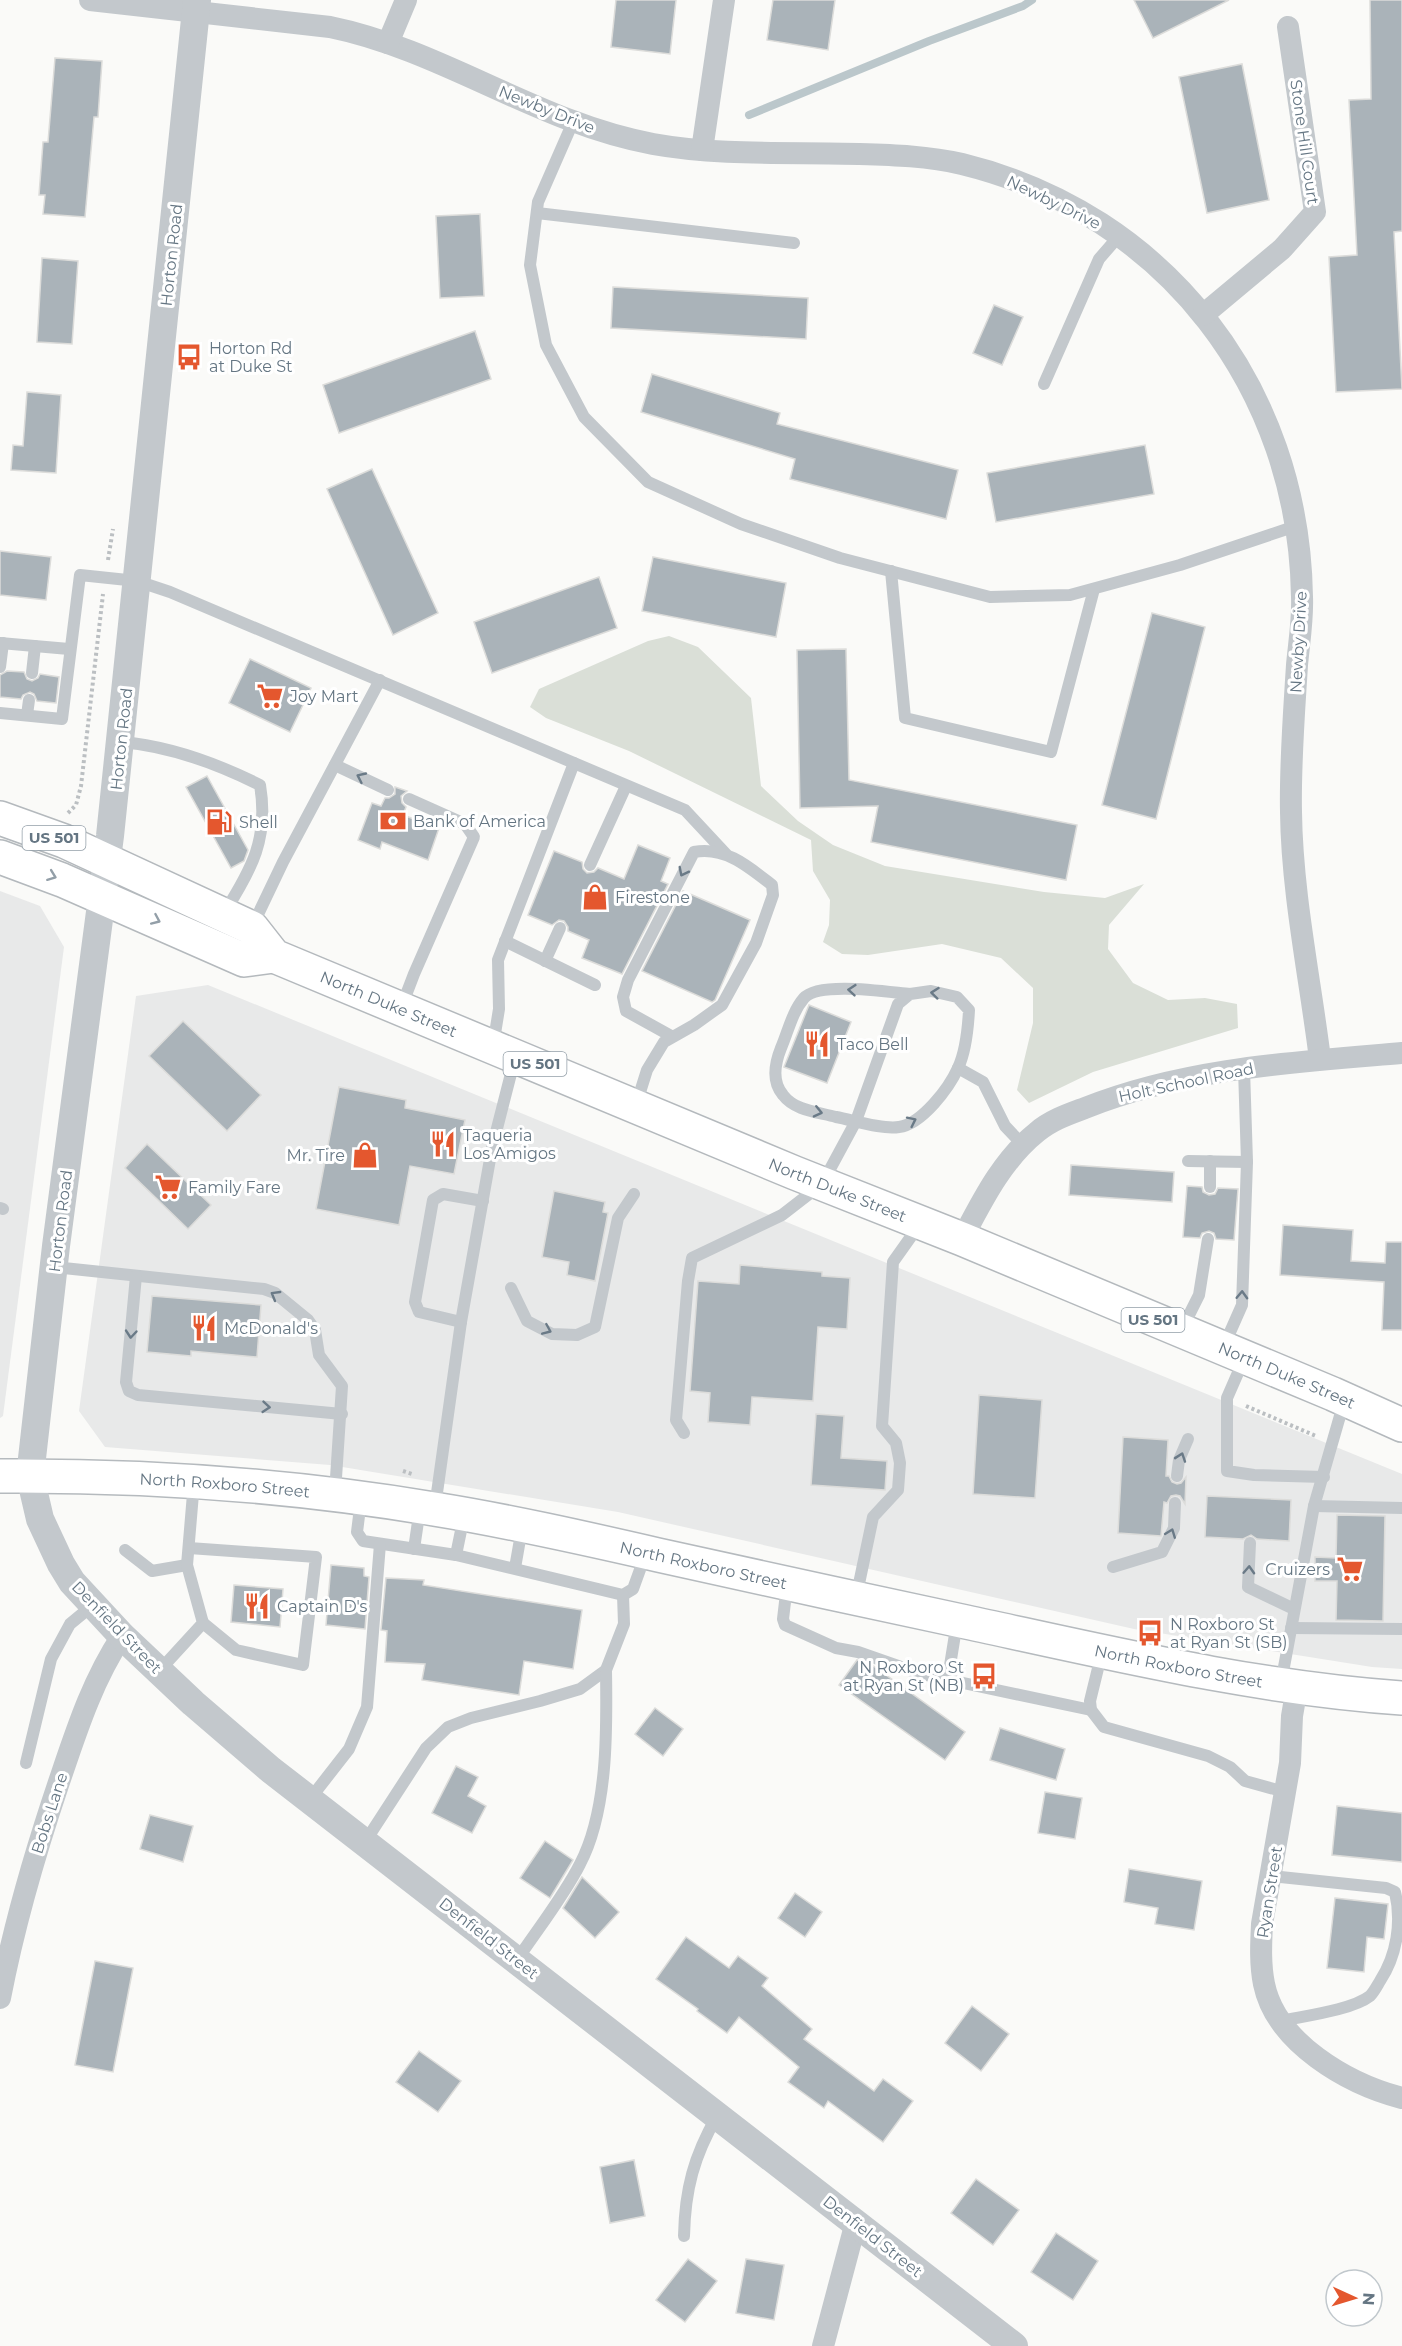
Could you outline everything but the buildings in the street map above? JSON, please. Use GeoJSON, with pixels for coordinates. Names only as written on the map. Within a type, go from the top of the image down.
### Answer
{"type":"FeatureCollection","features":[{"type":"Feature","properties":{"kind":"main road","name":"North Duke Street"},"geometry":{"type":"LineString","coordinates":[[0,818],[107,860],[238,921],[274,956],[822,1184],[962,1239],[1402,1425]]}},
{"type":"Feature","properties":{"kind":"main road","name":"US 501"},"geometry":{"type":"LineString","coordinates":[[0,857],[62,880],[244,960],[274,956]]}},
{"type":"Feature","properties":{"kind":"main road","name":"North Roxboro Street"},"geometry":{"type":"LineString","coordinates":[[15,1476],[194,1481],[348,1496],[440,1510],[646,1552],[1102,1651],[1288,1685],[1402,1698]]}},
{"type":"Feature","properties":{"kind":"street","name":"Newby Drive"},"geometry":{"type":"LineString","coordinates":[[90,0],[196,6],[354,32],[419,54],[573,122],[595,130],[654,144],[702,150],[894,155],[961,164],[1010,178],[1071,207],[1119,236],[1150,261],[1184,291],[1227,345],[1251,385],[1285,473],[1296,526],[1302,598],[1291,749],[1291,817],[1296,881],[1320,1059]]}},
{"type":"Feature","properties":{"kind":"street"},"geometry":{"type":"LineString","coordinates":[[388,43],[406,0]]}},
{"type":"Feature","properties":{"kind":"street"},"geometry":{"type":"LineString","coordinates":[[702,150],[724,0]]}},
{"type":"Feature","properties":{"kind":"street","name":"Horton Road"},"geometry":{"type":"LineString","coordinates":[[15,1476],[54,1267],[107,860],[196,6]]}},
{"type":"Feature","properties":{"kind":"street","name":"Stone Hill Court"},"geometry":{"type":"LineString","coordinates":[[1203,315],[1282,249],[1315,212],[1288,27]]}},
{"type":"Feature","properties":{"kind":"street","name":"Holt School Road"},"geometry":{"type":"LineString","coordinates":[[962,1239],[989,1188],[1009,1161],[1036,1132],[1053,1120],[1113,1096],[1185,1078],[1320,1059],[1402,1053]]}},
{"type":"Feature","properties":{"kind":"street","name":"Denfield Street"},"geometry":{"type":"LineString","coordinates":[[15,1476],[72,1582],[122,1636],[192,1704],[365,1842],[1014,2346]]}},
{"type":"Feature","properties":{"kind":"street","name":"Bobs Lane"},"geometry":{"type":"LineString","coordinates":[[0,1998],[20,1912],[41,1837],[82,1713],[107,1658],[122,1636]]}},
{"type":"Feature","properties":{"kind":"street","name":"Ryan Street"},"geometry":{"type":"LineString","coordinates":[[1288,1685],[1292,1716],[1290,1763],[1262,1924],[1261,1965],[1264,1985],[1272,2007],[1281,2021],[1319,2061],[1334,2070],[1402,2098]]}},
{"type":"Feature","properties":{"kind":"street"},"geometry":{"type":"LineString","coordinates":[[823,2346],[856,2222]]}},
{"type":"Feature","properties":{"kind":"lane"},"geometry":{"type":"LineString","coordinates":[[573,122],[538,202],[530,265],[546,345],[584,417],[648,482],[741,524],[840,558],[990,597],[1070,595],[1180,565],[1296,526]]}},
{"type":"Feature","properties":{"kind":"lane"},"geometry":{"type":"LineString","coordinates":[[537,213],[794,243]]}},
{"type":"Feature","properties":{"kind":"lane"},"geometry":{"type":"LineString","coordinates":[[1044,384],[1099,259],[1119,236]]}},
{"type":"Feature","properties":{"kind":"lane"},"geometry":{"type":"LineString","coordinates":[[891,571],[904,718],[1051,752],[1094,589]]}},
{"type":"Feature","properties":{"kind":"lane"},"geometry":{"type":"LineString","coordinates":[[0,712],[62,719],[80,575],[137,581],[170,592],[685,810],[726,854],[772,885],[773,895],[756,943],[722,1005],[664,1042],[647,1070],[636,1106]]}},
{"type":"Feature","properties":{"kind":"lane"},"geometry":{"type":"LineString","coordinates":[[0,667],[1,643],[69,649]]}},
{"type":"Feature","properties":{"kind":"lane"},"geometry":{"type":"LineString","coordinates":[[32,673],[35,646]]}},
{"type":"Feature","properties":{"kind":"lane"},"geometry":{"type":"LineString","coordinates":[[238,921],[283,862],[380,680]]}},
{"type":"Feature","properties":{"kind":"lane"},"geometry":{"type":"LineString","coordinates":[[27,715],[30,700]]}},
{"type":"Feature","properties":{"kind":"lane"},"geometry":{"type":"LineString","coordinates":[[121,742],[152,745],[224,767],[260,785],[264,810],[258,851],[238,921]]}},
{"type":"Feature","properties":{"kind":"lane"},"geometry":{"type":"LineString","coordinates":[[456,1555],[440,1510],[461,1322],[492,1148],[504,1052],[499,1009],[498,960],[574,763]]}},
{"type":"Feature","properties":{"kind":"lane"},"geometry":{"type":"LineString","coordinates":[[335,765],[388,790]]}},
{"type":"Feature","properties":{"kind":"lane"},"geometry":{"type":"LineString","coordinates":[[590,865],[626,786]]}},
{"type":"Feature","properties":{"kind":"lane"},"geometry":{"type":"LineString","coordinates":[[401,1009],[474,837],[465,824],[409,799]]}},
{"type":"Feature","properties":{"kind":"lane"},"geometry":{"type":"LineString","coordinates":[[673,1037],[626,1011],[623,998],[628,980],[694,852],[708,849],[726,854]]}},
{"type":"Feature","properties":{"kind":"lane"},"geometry":{"type":"LineString","coordinates":[[546,962],[560,928]]}},
{"type":"Feature","properties":{"kind":"lane"},"geometry":{"type":"LineString","coordinates":[[505,941],[595,986]]}},
{"type":"Feature","properties":{"kind":"lane"},"geometry":{"type":"LineString","coordinates":[[839,989],[910,994],[931,991],[957,997],[969,1010],[968,1031],[958,1068],[929,1110],[917,1121],[898,1128],[800,1108],[783,1095],[775,1080],[775,1064],[797,1008],[805,996],[820,991],[839,989]]}},
{"type":"Feature","properties":{"kind":"lane"},"geometry":{"type":"LineString","coordinates":[[684,1433],[676,1420],[692,1258],[782,1215],[822,1184],[856,1121],[898,1004],[910,994]]}},
{"type":"Feature","properties":{"kind":"lane"},"geometry":{"type":"LineString","coordinates":[[958,1068],[983,1082],[1005,1126],[1023,1145]]}},
{"type":"Feature","properties":{"kind":"lane"},"geometry":{"type":"LineString","coordinates":[[1244,1069],[1247,1162],[1242,1305],[1227,1398],[1227,1471],[1254,1475],[1324,1477]]}},
{"type":"Feature","properties":{"kind":"lane"},"geometry":{"type":"LineString","coordinates":[[1188,1161],[1247,1162]]}},
{"type":"Feature","properties":{"kind":"lane"},"geometry":{"type":"LineString","coordinates":[[1210,1161],[1210,1187]]}},
{"type":"Feature","properties":{"kind":"lane"},"geometry":{"type":"LineString","coordinates":[[461,1322],[420,1312],[415,1302],[434,1200],[443,1194],[483,1201]]}},
{"type":"Feature","properties":{"kind":"lane"},"geometry":{"type":"LineString","coordinates":[[511,1288],[527,1321],[552,1334],[578,1335],[595,1327],[618,1218],[634,1194]]}},
{"type":"Feature","properties":{"kind":"lane"},"geometry":{"type":"LineString","coordinates":[[856,1598],[873,1517],[898,1490],[900,1463],[896,1443],[882,1426],[893,1262],[920,1223]]}},
{"type":"Feature","properties":{"kind":"lane"},"geometry":{"type":"LineString","coordinates":[[1181,1332],[1199,1295],[1208,1239]]}},
{"type":"Feature","properties":{"kind":"lane"},"geometry":{"type":"LineString","coordinates":[[54,1267],[264,1289],[275,1293],[308,1320],[315,1330],[319,1355],[342,1386],[348,1496],[357,1532],[363,1541],[456,1555],[623,1595],[633,1589],[646,1552]]}},
{"type":"Feature","properties":{"kind":"lane"},"geometry":{"type":"LineString","coordinates":[[136,1276],[126,1382],[129,1391],[138,1395],[342,1414]]}},
{"type":"Feature","properties":{"kind":"lane"},"geometry":{"type":"LineString","coordinates":[[1288,1685],[1291,1628],[1314,1506],[1345,1399]]}},
{"type":"Feature","properties":{"kind":"lane"},"geometry":{"type":"LineString","coordinates":[[1177,1476],[1179,1460],[1188,1439]]}},
{"type":"Feature","properties":{"kind":"lane"},"geometry":{"type":"LineString","coordinates":[[189,1548],[316,1557],[303,1665],[236,1650],[203,1623],[188,1565],[189,1548],[194,1481]]}},
{"type":"Feature","properties":{"kind":"lane"},"geometry":{"type":"LineString","coordinates":[[1113,1567],[1162,1552],[1174,1528],[1175,1503]]}},
{"type":"Feature","properties":{"kind":"lane"},"geometry":{"type":"LineString","coordinates":[[1314,1506],[1402,1508]]}},
{"type":"Feature","properties":{"kind":"lane"},"geometry":{"type":"LineString","coordinates":[[414,1549],[440,1510]]}},
{"type":"Feature","properties":{"kind":"lane"},"geometry":{"type":"LineString","coordinates":[[515,1568],[522,1526]]}},
{"type":"Feature","properties":{"kind":"lane"},"geometry":{"type":"LineString","coordinates":[[1250,1543],[1248,1587],[1294,1609]]}},
{"type":"Feature","properties":{"kind":"lane"},"geometry":{"type":"LineString","coordinates":[[310,1799],[349,1749],[367,1707],[380,1544]]}},
{"type":"Feature","properties":{"kind":"lane"},"geometry":{"type":"LineString","coordinates":[[125,1550],[152,1571],[188,1565]]}},
{"type":"Feature","properties":{"kind":"lane"},"geometry":{"type":"LineString","coordinates":[[788,1583],[783,1619],[785,1625],[836,1648],[858,1652],[921,1674],[1091,1710]]}},
{"type":"Feature","properties":{"kind":"lane"},"geometry":{"type":"LineString","coordinates":[[517,1960],[580,1864],[593,1833],[600,1797],[607,1729],[606,1670],[624,1624],[623,1595]]}},
{"type":"Feature","properties":{"kind":"lane"},"geometry":{"type":"LineString","coordinates":[[26,1763],[51,1659],[70,1624],[93,1605]]}},
{"type":"Feature","properties":{"kind":"lane"},"geometry":{"type":"LineString","coordinates":[[948,1678],[958,1620]]}},
{"type":"Feature","properties":{"kind":"lane"},"geometry":{"type":"LineString","coordinates":[[158,1671],[203,1623]]}},
{"type":"Feature","properties":{"kind":"lane"},"geometry":{"type":"LineString","coordinates":[[1291,1628],[1402,1629]]}},
{"type":"Feature","properties":{"kind":"lane"},"geometry":{"type":"LineString","coordinates":[[1102,1651],[1090,1701],[1091,1710],[1104,1727],[1208,1756],[1230,1767],[1245,1781],[1285,1791]]}},
{"type":"Feature","properties":{"kind":"lane"},"geometry":{"type":"LineString","coordinates":[[365,1842],[426,1748],[448,1727],[471,1718],[580,1689],[606,1670]]}},
{"type":"Feature","properties":{"kind":"lane"},"geometry":{"type":"LineString","coordinates":[[1271,1876],[1386,1888],[1395,1892],[1398,1904],[1399,1923],[1394,1950],[1387,1970],[1371,1995],[1354,2004],[1281,2021]]}},
{"type":"Feature","properties":{"kind":"lane"},"geometry":{"type":"LineString","coordinates":[[684,2236],[684,2209],[692,2170],[702,2142],[717,2116]]}},
{"type":"Feature","properties":{"kind":"path"},"geometry":{"type":"LineString","coordinates":[[1227,1398],[1332,1443]]}},
{"type":"Feature","properties":{"kind":"path"},"geometry":{"type":"LineString","coordinates":[[403,1471],[412,1474]]}},
{"type":"Feature","properties":{"kind":"shaded area"},"geometry":{"type":"Polygon","coordinates":[[[669,636],[698,647],[751,698],[761,786],[798,821],[833,845],[885,866],[1044,892],[1105,898],[1144,884],[1109,925],[1108,949],[1133,983],[1168,1000],[1205,998],[1237,1004],[1238,1028],[1093,1072],[1029,1103],[1017,1090],[1033,1023],[1033,988],[1001,958],[942,944],[868,955],[842,954],[823,942],[829,925],[830,900],[813,871],[811,840],[629,751],[546,718],[530,707],[539,689],[648,641],[669,636]]]}},
{"type":"Feature","properties":{"kind":"shaded area"},"geometry":{"type":"Polygon","coordinates":[[[0,891],[40,906],[64,947],[3,1416],[0,1418],[0,891]]]}},
{"type":"Feature","properties":{"kind":"shaded area"},"geometry":{"type":"Polygon","coordinates":[[[208,985],[1402,1474],[1402,1669],[1372,1667],[1134,1629],[618,1512],[330,1465],[105,1447],[79,1411],[136,996],[208,985]]]}},
{"type":"Feature","properties":{"kind":"waterway"},"geometry":{"type":"LineString","coordinates":[[749,115],[929,41],[1023,6],[1032,0]]}},
{"type":"Feature","properties":{"kind":"place","name":"Horton Rd at Duke St"},"geometry":{"type":"Point","coordinates":[189,357]}},
{"type":"Feature","properties":{"kind":"place","name":"Joy Mart"},"geometry":{"type":"Point","coordinates":[270,696]}},
{"type":"Feature","properties":{"kind":"place","name":"Bank of America"},"geometry":{"type":"Point","coordinates":[393,821]}},
{"type":"Feature","properties":{"kind":"place","name":"Shell"},"geometry":{"type":"Point","coordinates":[219,822]}},
{"type":"Feature","properties":{"kind":"place","name":"Firestone"},"geometry":{"type":"Point","coordinates":[595,897]}},
{"type":"Feature","properties":{"kind":"place","name":"Taco Bell"},"geometry":{"type":"Point","coordinates":[817,1044]}},
{"type":"Feature","properties":{"kind":"place","name":"Taqueria Los Amigos"},"geometry":{"type":"Point","coordinates":[443,1144]}},
{"type":"Feature","properties":{"kind":"place","name":"Mr. Tire"},"geometry":{"type":"Point","coordinates":[365,1155]}},
{"type":"Feature","properties":{"kind":"place","name":"Family Fare"},"geometry":{"type":"Point","coordinates":[168,1187]}},
{"type":"Feature","properties":{"kind":"place","name":"McDonald's"},"geometry":{"type":"Point","coordinates":[204,1328]}},
{"type":"Feature","properties":{"kind":"place","name":"Cruizers"},"geometry":{"type":"Point","coordinates":[1350,1569]}},
{"type":"Feature","properties":{"kind":"place","name":"Captain D's"},"geometry":{"type":"Point","coordinates":[257,1606]}},
{"type":"Feature","properties":{"kind":"place","name":"N Roxboro St at Ryan St (SB)"},"geometry":{"type":"Point","coordinates":[1150,1633]}},
{"type":"Feature","properties":{"kind":"place","name":"N Roxboro St at Ryan St (NB)"},"geometry":{"type":"Point","coordinates":[984,1676]}}]}
